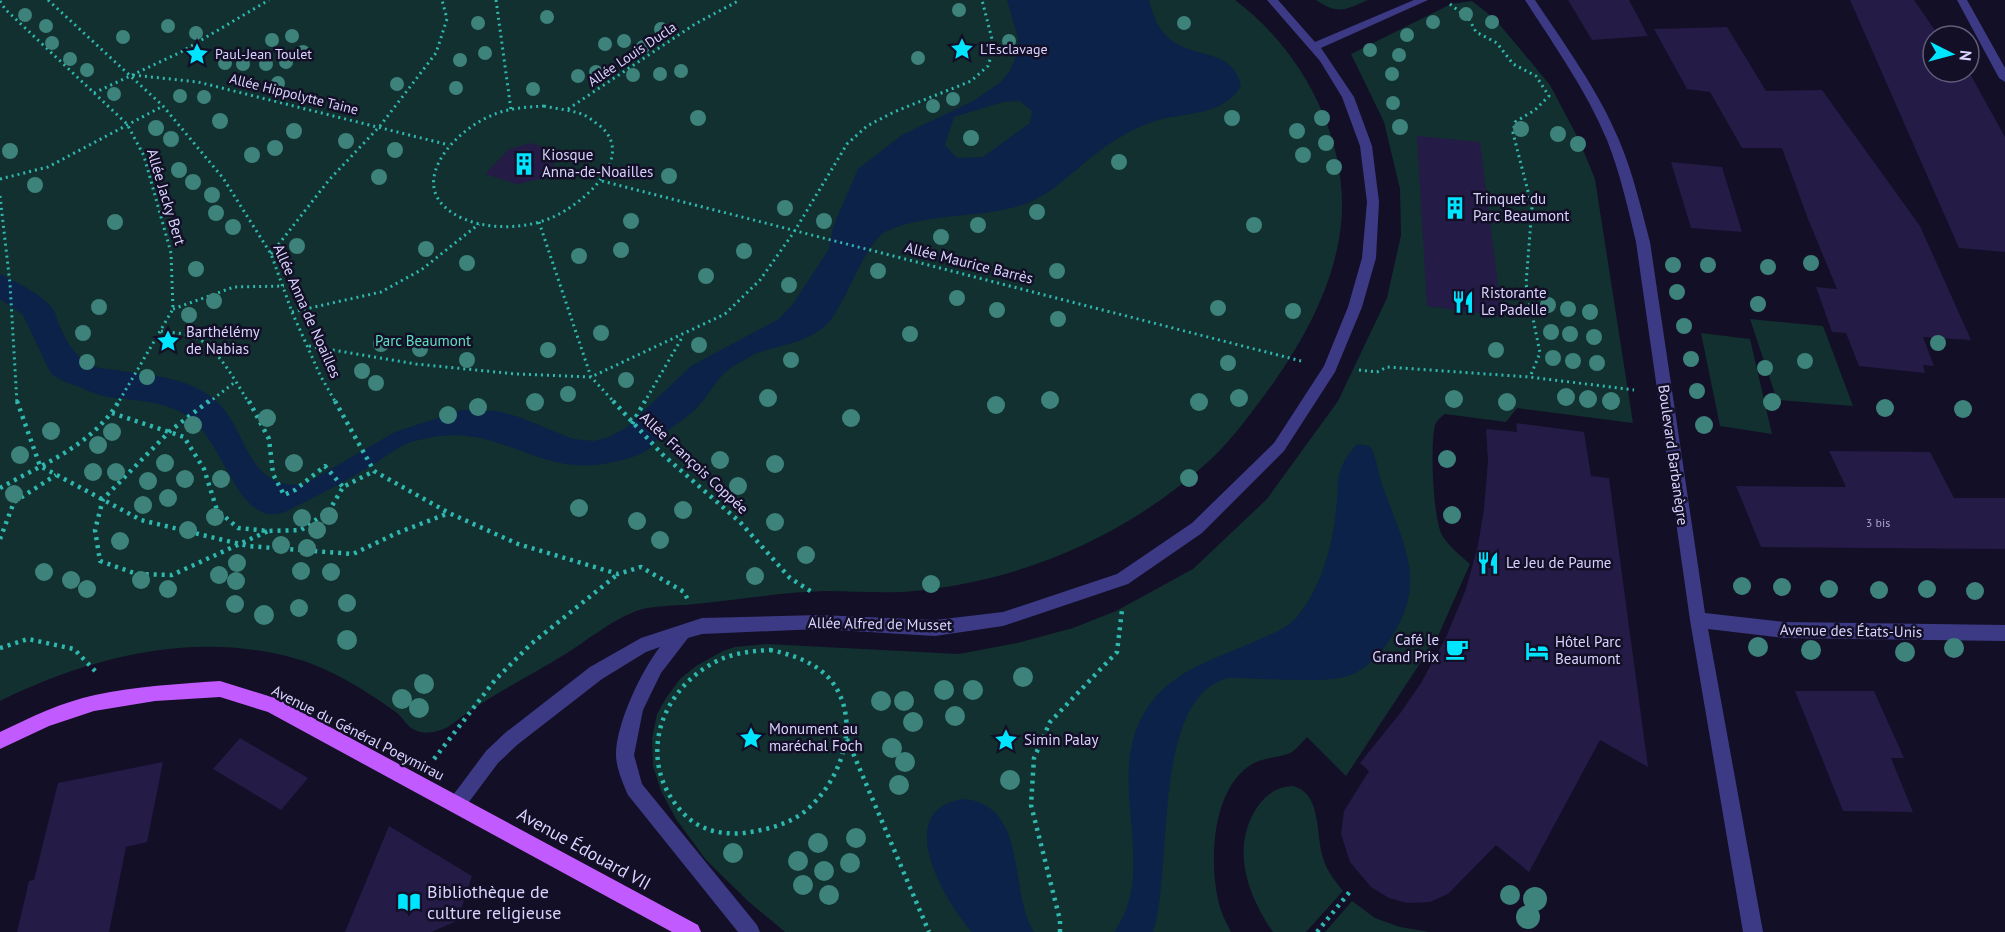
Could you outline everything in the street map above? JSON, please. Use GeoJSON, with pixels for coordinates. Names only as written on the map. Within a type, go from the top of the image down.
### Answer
{"type":"FeatureCollection","features":[{"type":"Feature","properties":{"kind":"main road","name":"Avenue du Général Poeymirau"},"geometry":{"type":"LineString","coordinates":[[0,741],[45,719],[94,703],[155,693],[220,689],[272,705],[456,804]]}},
{"type":"Feature","properties":{"kind":"main road","name":"Avenue Édouard VII"},"geometry":{"type":"LineString","coordinates":[[456,804],[692,932]]}},
{"type":"Feature","properties":{"kind":"street","name":"Allée Alfred de Musset"},"geometry":{"type":"LineString","coordinates":[[456,804],[504,745],[596,673],[641,646],[702,626],[819,622],[935,628],[1003,619],[1122,579],[1197,528],[1279,447],[1330,368],[1356,307],[1366,268],[1373,202],[1366,146],[1348,97],[1314,47],[1272,0]]}},
{"type":"Feature","properties":{"kind":"street"},"geometry":{"type":"LineString","coordinates":[[1314,47],[1423,0]]}},
{"type":"Feature","properties":{"kind":"street","name":"Boulevard Barbanègre"},"geometry":{"type":"LineString","coordinates":[[1530,0],[1577,72],[1607,128],[1619,156],[1643,242],[1698,620],[1753,932]]}},
{"type":"Feature","properties":{"kind":"street"},"geometry":{"type":"LineString","coordinates":[[1962,0],[2005,78]]}},
{"type":"Feature","properties":{"kind":"street","name":"Avenue des États-Unis"},"geometry":{"type":"LineString","coordinates":[[1698,620],[1785,630],[2005,633]]}},
{"type":"Feature","properties":{"kind":"street"},"geometry":{"type":"LineString","coordinates":[[682,633],[655,667],[634,709],[625,755],[634,789],[750,932]]}},
{"type":"Feature","properties":{"kind":"path","name":"Allée Anna de Noailles"},"geometry":{"type":"LineString","coordinates":[[48,0],[163,106],[223,178],[271,254],[292,312],[320,375],[374,471]]}},
{"type":"Feature","properties":{"kind":"path"},"geometry":{"type":"LineString","coordinates":[[94,93],[182,52],[269,0]]}},
{"type":"Feature","properties":{"kind":"path"},"geometry":{"type":"LineString","coordinates":[[271,254],[329,180],[380,126],[436,53],[447,19],[442,0]]}},
{"type":"Feature","properties":{"kind":"path"},"geometry":{"type":"LineString","coordinates":[[496,0],[511,110]]}},
{"type":"Feature","properties":{"kind":"path","name":"Allée Louis Ducla"},"geometry":{"type":"LineString","coordinates":[[568,109],[695,24],[740,0]]}},
{"type":"Feature","properties":{"kind":"path"},"geometry":{"type":"LineString","coordinates":[[308,346],[416,364],[516,374],[591,376],[724,314],[760,280],[794,232],[847,144],[867,126],[894,112],[971,81],[988,66],[994,47],[981,0]]}},
{"type":"Feature","properties":{"kind":"path","name":"Allée Jacky Bert"},"geometry":{"type":"LineString","coordinates":[[0,1],[5,9],[127,124],[144,156],[171,253],[173,309]]}},
{"type":"Feature","properties":{"kind":"path"},"geometry":{"type":"LineString","coordinates":[[1446,1],[1469,19],[1476,32],[1497,44],[1513,64],[1536,76],[1549,96],[1535,111],[1515,122],[1513,133],[1532,207],[1526,284],[1540,353],[1530,377]]}},
{"type":"Feature","properties":{"kind":"path","name":"Allée Hippolytte Taine"},"geometry":{"type":"LineString","coordinates":[[132,75],[198,82],[449,145]]}},
{"type":"Feature","properties":{"kind":"path"},"geometry":{"type":"LineString","coordinates":[[0,179],[48,167],[163,106]]}},
{"type":"Feature","properties":{"kind":"path"},"geometry":{"type":"LineString","coordinates":[[544,106],[568,109],[598,122],[611,141],[611,164],[602,182],[586,198],[572,208],[539,222],[502,227],[479,224],[456,215],[445,207],[434,187],[438,163],[449,145],[479,122],[511,110],[544,106]]}},
{"type":"Feature","properties":{"kind":"path","name":"Allée Maurice Barrès"},"geometry":{"type":"LineString","coordinates":[[602,182],[1330,368],[1377,372],[1387,367],[1530,377],[1665,394]]}},
{"type":"Feature","properties":{"kind":"path"},"geometry":{"type":"LineString","coordinates":[[0,196],[13,318],[17,406],[40,466],[141,520],[239,544],[353,554],[397,533],[449,513]]}},
{"type":"Feature","properties":{"kind":"path","name":"Allée François Coppée"},"geometry":{"type":"LineString","coordinates":[[539,222],[591,376],[662,454],[740,522],[790,579],[816,595]]}},
{"type":"Feature","properties":{"kind":"path"},"geometry":{"type":"LineString","coordinates":[[292,312],[381,292],[421,270],[479,224]]}},
{"type":"Feature","properties":{"kind":"path"},"geometry":{"type":"LineString","coordinates":[[0,488],[82,443],[112,413],[173,309],[234,287],[284,286]]}},
{"type":"Feature","properties":{"kind":"path"},"geometry":{"type":"LineString","coordinates":[[160,330],[199,338],[235,382],[254,408],[269,439],[274,484],[284,495],[293,493],[313,471],[325,466],[343,487]]}},
{"type":"Feature","properties":{"kind":"path"},"geometry":{"type":"LineString","coordinates":[[632,423],[683,335]]}},
{"type":"Feature","properties":{"kind":"path"},"geometry":{"type":"LineString","coordinates":[[235,382],[170,431],[103,500],[95,530],[100,561],[136,574],[172,575],[268,531]]}},
{"type":"Feature","properties":{"kind":"path"},"geometry":{"type":"LineString","coordinates":[[112,413],[184,437],[204,470],[217,510],[238,528],[268,531],[301,530],[329,511],[343,487],[374,471],[449,513],[518,544],[618,574]]}},
{"type":"Feature","properties":{"kind":"path"},"geometry":{"type":"LineString","coordinates":[[0,539],[14,502],[57,474]]}},
{"type":"Feature","properties":{"kind":"path"},"geometry":{"type":"LineString","coordinates":[[416,783],[502,673],[531,644],[618,574],[641,567],[684,592],[702,626]]}},
{"type":"Feature","properties":{"kind":"path"},"geometry":{"type":"LineString","coordinates":[[1060,932],[1060,920],[1031,805],[1034,758],[1050,722],[1117,652],[1122,623],[1122,579]]}},
{"type":"Feature","properties":{"kind":"path"},"geometry":{"type":"LineString","coordinates":[[0,648],[28,639],[74,649],[122,699]]}},
{"type":"Feature","properties":{"kind":"path"},"geometry":{"type":"LineString","coordinates":[[847,738],[841,766],[826,792],[804,813],[777,828],[747,835],[717,833],[692,822],[672,803],[659,779],[655,752],[660,724],[673,698],[692,677],[716,661],[743,652],[770,650],[795,655],[818,668],[835,687],[845,711],[847,738],[929,932]]}},
{"type":"Feature","properties":{"kind":"path"},"geometry":{"type":"LineString","coordinates":[[1317,932],[1352,889]]}},
{"type":"Feature","properties":{"kind":"green space","name":"Parc Beaumont"},"geometry":{"type":"Polygon","coordinates":[[[0,0],[1235,0],[1261,22],[1283,47],[1303,75],[1320,106],[1332,138],[1339,172],[1342,205],[1339,239],[1322,296],[1296,349],[1227,443],[1178,487],[1144,511],[1109,532],[1034,565],[955,586],[914,591],[825,591],[776,594],[640,610],[608,626],[476,707],[448,727],[431,732],[413,729],[397,713],[374,697],[310,663],[259,651],[221,647],[145,652],[108,660],[71,671],[0,701],[0,0]]]}},
{"type":"Feature","properties":{"kind":"green space"},"geometry":{"type":"Polygon","coordinates":[[[1316,0],[1368,0],[1336,9],[1316,0]]]}},
{"type":"Feature","properties":{"kind":"green space"},"geometry":{"type":"Polygon","coordinates":[[[1472,1],[1495,19],[1550,85],[1579,140],[1595,179],[1633,423],[1517,408],[1506,422],[1445,414],[1438,420],[1433,435],[1433,463],[1438,523],[1447,542],[1470,564],[1438,636],[1346,776],[1307,737],[1290,753],[1254,763],[1240,774],[1229,789],[1216,828],[1214,870],[1220,907],[1231,932],[785,932],[749,902],[706,860],[676,819],[661,791],[653,766],[652,739],[657,714],[680,679],[696,666],[735,647],[767,644],[959,654],[1017,643],[1073,628],[1116,611],[1193,569],[1267,499],[1338,401],[1387,298],[1401,235],[1400,189],[1384,122],[1351,54],[1451,4],[1472,1]]]}},
{"type":"Feature","properties":{"kind":"green space"},"geometry":{"type":"Polygon","coordinates":[[[1750,319],[1823,326],[1853,406],[1777,400],[1750,319]]]}},
{"type":"Feature","properties":{"kind":"green space"},"geometry":{"type":"Polygon","coordinates":[[[1701,333],[1750,339],[1772,434],[1720,426],[1701,333]]]}},
{"type":"Feature","properties":{"kind":"green space"},"geometry":{"type":"Polygon","coordinates":[[[1293,786],[1302,790],[1313,805],[1323,859],[1330,874],[1343,891],[1306,932],[1273,932],[1249,886],[1245,870],[1245,838],[1250,822],[1262,801],[1278,789],[1293,786]]]}},
{"type":"Feature","properties":{"kind":"green space"},"geometry":{"type":"Polygon","coordinates":[[[1352,901],[1375,918],[1400,927],[1429,932],[1325,932],[1352,901]]]}},
{"type":"Feature","properties":{"kind":"water"},"geometry":{"type":"Polygon","coordinates":[[[1007,0],[1149,0],[1157,22],[1171,40],[1180,46],[1222,60],[1237,74],[1241,86],[1233,96],[1213,109],[1152,122],[1131,131],[1102,149],[1047,193],[1028,203],[994,211],[922,220],[889,230],[872,245],[828,323],[813,335],[757,353],[732,367],[695,410],[661,436],[646,451],[626,459],[588,465],[566,464],[485,439],[440,436],[406,444],[354,476],[293,508],[279,514],[268,514],[256,509],[246,499],[210,440],[189,417],[160,404],[99,395],[58,378],[50,372],[23,315],[0,299],[0,274],[43,299],[54,310],[70,346],[93,366],[168,378],[204,392],[226,412],[259,468],[271,478],[286,484],[305,484],[395,432],[462,410],[497,411],[519,417],[573,439],[594,441],[609,437],[626,428],[691,366],[779,319],[793,304],[829,249],[833,227],[858,169],[902,135],[973,101],[1001,82],[1010,71],[1018,52],[1018,38],[1007,0]],[[1020,101],[1003,102],[954,117],[945,145],[957,158],[983,157],[1030,123],[1032,111],[1020,101]]]}},
{"type":"Feature","properties":{"kind":"water"},"geometry":{"type":"Polygon","coordinates":[[[1357,444],[1370,446],[1373,451],[1405,548],[1410,583],[1408,602],[1401,621],[1376,657],[1366,666],[1348,676],[1323,680],[1229,678],[1204,692],[1187,717],[1176,750],[1169,789],[1159,904],[1153,932],[1114,932],[1126,909],[1132,884],[1129,775],[1131,748],[1139,723],[1149,705],[1175,680],[1206,662],[1279,630],[1297,617],[1313,593],[1324,567],[1334,525],[1339,476],[1344,462],[1357,444]]]}},
{"type":"Feature","properties":{"kind":"water"},"geometry":{"type":"Polygon","coordinates":[[[965,799],[985,805],[999,817],[1008,834],[1026,915],[1034,932],[972,932],[938,879],[930,857],[927,837],[931,819],[943,806],[965,799]]]}},
{"type":"Feature","properties":{"kind":"building"},"geometry":{"type":"Polygon","coordinates":[[[1568,0],[1629,0],[1648,36],[1592,40],[1568,0]]]}},
{"type":"Feature","properties":{"kind":"building"},"geometry":{"type":"Polygon","coordinates":[[[1850,0],[1914,0],[1931,24],[1921,24],[1921,84],[1976,84],[2005,137],[2005,252],[1959,248],[1850,0]]]}},
{"type":"Feature","properties":{"kind":"building"},"geometry":{"type":"Polygon","coordinates":[[[1727,27],[1766,91],[1822,90],[1920,226],[1971,340],[1923,337],[1934,366],[1923,365],[1925,373],[1859,366],[1846,333],[1832,332],[1816,287],[1837,289],[1782,148],[1742,148],[1710,92],[1687,89],[1654,29],[1727,27]]]}},
{"type":"Feature","properties":{"kind":"building","name":"Trinquet du Parc Beaumont"},"geometry":{"type":"Polygon","coordinates":[[[1417,136],[1480,142],[1502,316],[1427,306],[1417,136]]]}},
{"type":"Feature","properties":{"kind":"building","name":"Kiosque Anna-de-Noailles"},"geometry":{"type":"Polygon","coordinates":[[[531,143],[563,154],[540,179],[517,184],[485,174],[509,149],[531,143]]]}},
{"type":"Feature","properties":{"kind":"building"},"geometry":{"type":"Polygon","coordinates":[[[1671,162],[1722,167],[1742,232],[1691,228],[1671,162]]]}},
{"type":"Feature","properties":{"kind":"building"},"geometry":{"type":"Polygon","coordinates":[[[1516,423],[1584,432],[1591,476],[1609,478],[1648,767],[1600,740],[1529,872],[1496,845],[1448,894],[1430,902],[1407,903],[1389,898],[1371,887],[1350,862],[1341,834],[1344,811],[1369,771],[1360,763],[1421,683],[1447,635],[1466,589],[1478,545],[1484,509],[1488,461],[1486,429],[1517,432],[1516,423]]]}},
{"type":"Feature","properties":{"kind":"building"},"geometry":{"type":"Polygon","coordinates":[[[1829,451],[1930,452],[1954,498],[2005,498],[2005,549],[1761,547],[1736,486],[1846,487],[1829,451]]]}},
{"type":"Feature","properties":{"kind":"building"},"geometry":{"type":"Polygon","coordinates":[[[1795,691],[1874,691],[1904,758],[1891,758],[1913,812],[1843,811],[1795,691]]]}},
{"type":"Feature","properties":{"kind":"building"},"geometry":{"type":"Polygon","coordinates":[[[240,738],[308,778],[281,810],[213,769],[240,738]]]}},
{"type":"Feature","properties":{"kind":"building"},"geometry":{"type":"Polygon","coordinates":[[[163,762],[147,842],[126,847],[109,932],[17,932],[29,881],[34,880],[58,783],[163,762]]]}},
{"type":"Feature","properties":{"kind":"building"},"geometry":{"type":"Polygon","coordinates":[[[389,826],[472,876],[457,921],[431,932],[345,932],[389,826]]]}},
{"type":"Feature","properties":{"kind":"place","name":"L'Esclavage"},"geometry":{"type":"Point","coordinates":[962,49]}},
{"type":"Feature","properties":{"kind":"place","name":"Paul-Jean Toulet"},"geometry":{"type":"Point","coordinates":[197,54]}},
{"type":"Feature","properties":{"kind":"place","name":"Kiosque Anna-de-Noailles"},"geometry":{"type":"Point","coordinates":[524,164]}},
{"type":"Feature","properties":{"kind":"place","name":"Trinquet du Parc Beaumont"},"geometry":{"type":"Point","coordinates":[1455,208]}},
{"type":"Feature","properties":{"kind":"place","name":"Ristorante Le Padelle"},"geometry":{"type":"Point","coordinates":[1463,302]}},
{"type":"Feature","properties":{"kind":"place","name":"Barthélémy de Nabias"},"geometry":{"type":"Point","coordinates":[168,341]}},
{"type":"Feature","properties":{"kind":"place","name":"Le Jeu de Paume"},"geometry":{"type":"Point","coordinates":[1488,563]}},
{"type":"Feature","properties":{"kind":"place","name":"Café le Grand Prix"},"geometry":{"type":"Point","coordinates":[1457,649]}},
{"type":"Feature","properties":{"kind":"place","name":"Hôtel Parc Beaumont"},"geometry":{"type":"Point","coordinates":[1537,651]}},
{"type":"Feature","properties":{"kind":"place","name":"Monument au maréchal Foch"},"geometry":{"type":"Point","coordinates":[751,738]}},
{"type":"Feature","properties":{"kind":"place","name":"Simin Palay"},"geometry":{"type":"Point","coordinates":[1006,740]}},
{"type":"Feature","properties":{"kind":"place","name":"Bibliothèque de culture religieuse"},"geometry":{"type":"Point","coordinates":[409,902]}}]}
